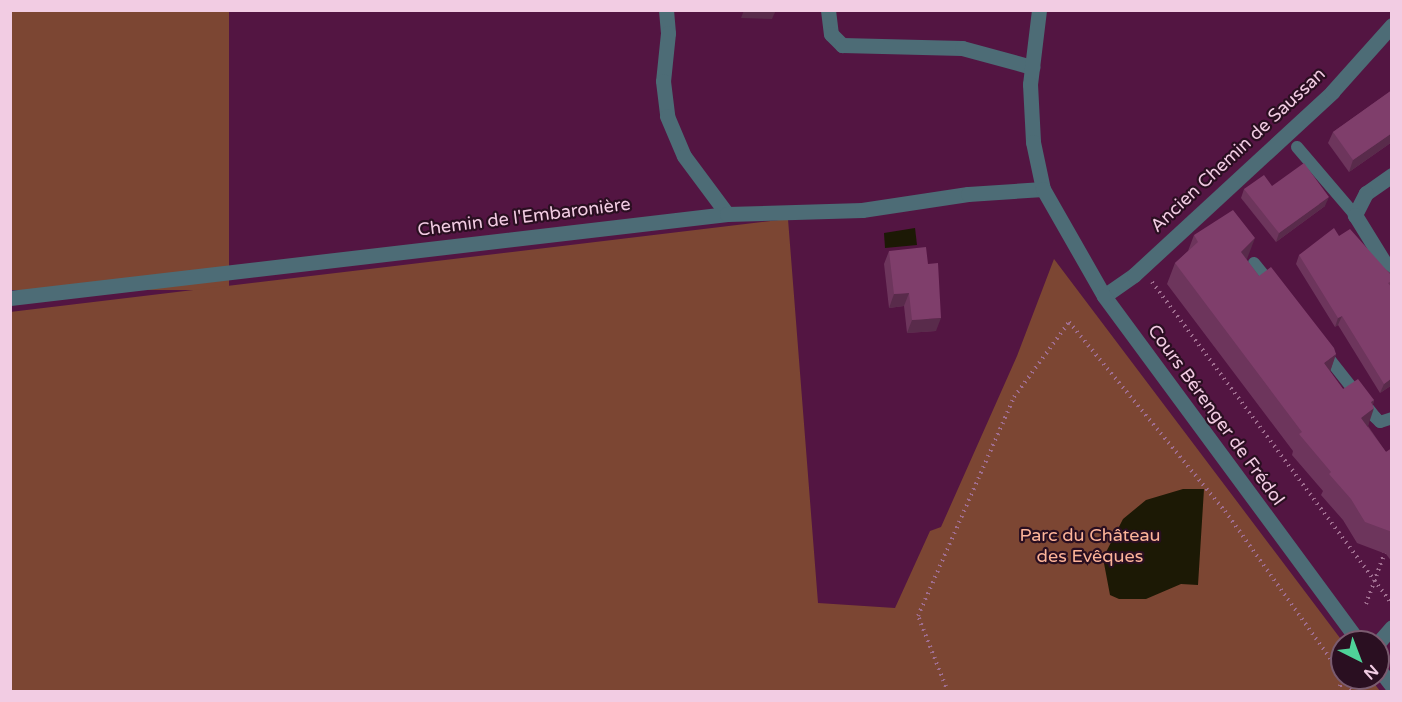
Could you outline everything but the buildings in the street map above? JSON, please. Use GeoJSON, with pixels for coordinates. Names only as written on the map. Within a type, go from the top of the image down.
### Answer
{"type":"FeatureCollection","features":[{"type":"Feature","properties":{"kind":"street"},"geometry":{"type":"LineString","coordinates":[[666,10],[668,33],[663,81],[667,116],[684,156],[727,214]]}},
{"type":"Feature","properties":{"kind":"street"},"geometry":{"type":"LineString","coordinates":[[828,10],[828,27],[842,45],[962,48],[1032,67]]}},
{"type":"Feature","properties":{"kind":"street"},"geometry":{"type":"LineString","coordinates":[[1039,10],[1032,67],[1033,142],[1043,189]]}},
{"type":"Feature","properties":{"kind":"street","name":"Ancien Chemin de Saussan"},"geometry":{"type":"LineString","coordinates":[[1104,296],[1137,272],[1332,92],[1392,25]]}},
{"type":"Feature","properties":{"kind":"street"},"geometry":{"type":"LineString","coordinates":[[1392,175],[1366,193],[1356,215],[1392,275]]}},
{"type":"Feature","properties":{"kind":"street","name":"Chemin de l'Embaronière"},"geometry":{"type":"LineString","coordinates":[[10,298],[727,214],[862,210],[968,195],[1043,189]]}},
{"type":"Feature","properties":{"kind":"street","name":"Cours Bérenger de Frédol"},"geometry":{"type":"LineString","coordinates":[[1043,189],[1104,296],[1350,630]]}},
{"type":"Feature","properties":{"kind":"lane"},"geometry":{"type":"LineString","coordinates":[[1297,147],[1356,215]]}},
{"type":"Feature","properties":{"kind":"lane"},"geometry":{"type":"LineString","coordinates":[[1254,263],[1283,299]]}},
{"type":"Feature","properties":{"kind":"lane"},"geometry":{"type":"LineString","coordinates":[[1311,335],[1375,417],[1386,422],[1392,418]]}},
{"type":"Feature","properties":{"kind":"path"},"geometry":{"type":"LineString","coordinates":[[1137,272],[1392,604]]}},
{"type":"Feature","properties":{"kind":"path"},"geometry":{"type":"LineString","coordinates":[[948,692],[918,616],[1014,397],[1070,322],[1225,511],[1330,659]]}},
{"type":"Feature","properties":{"kind":"path"},"geometry":{"type":"LineString","coordinates":[[1366,604],[1388,543]]}},
{"type":"Feature","properties":{"kind":"green space"},"geometry":{"type":"Polygon","coordinates":[[[10,11],[229,11],[229,290],[10,290],[10,11]]]}},
{"type":"Feature","properties":{"kind":"green space","name":"Parc du Château des Evêques"},"geometry":{"type":"Polygon","coordinates":[[[788,219],[818,603],[895,608],[930,531],[941,527],[1017,356],[1054,259],[1334,630],[1330,630],[1330,690],[1380,691],[11,691],[10,312],[788,219]]]}},
{"type":"Feature","properties":{"kind":"shaded area"},"geometry":{"type":"Polygon","coordinates":[[[915,228],[917,245],[885,248],[884,233],[915,228]]]}},
{"type":"Feature","properties":{"kind":"shaded area"},"geometry":{"type":"Polygon","coordinates":[[[1183,489],[1204,489],[1198,585],[1181,584],[1146,599],[1119,599],[1110,595],[1103,558],[1123,519],[1146,500],[1183,489]]]}}]}
